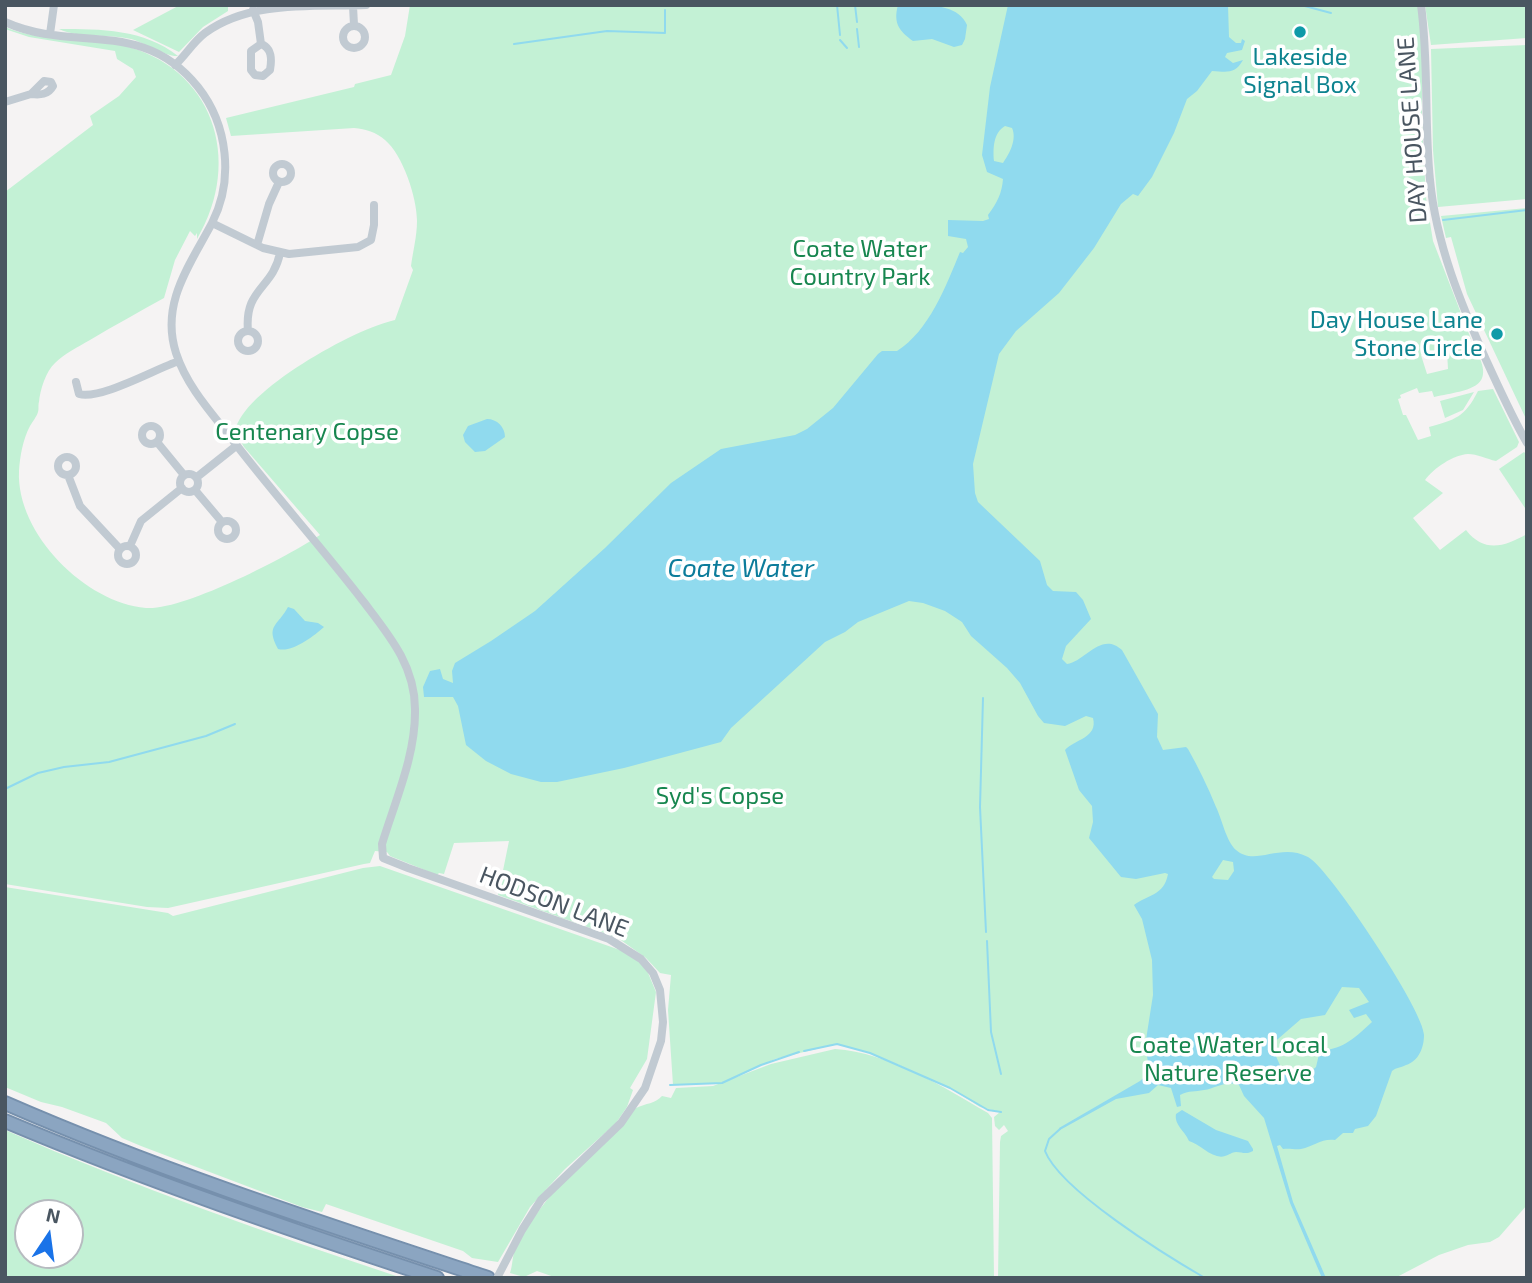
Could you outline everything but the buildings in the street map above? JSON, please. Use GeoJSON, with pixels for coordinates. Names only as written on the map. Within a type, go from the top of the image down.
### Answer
{"type":"FeatureCollection","features":[{"type":"Feature","properties":{"kind":"highway"},"geometry":{"type":"LineString","coordinates":[[5,1103],[225,1191],[488,1278]]}},
{"type":"Feature","properties":{"kind":"highway"},"geometry":{"type":"LineString","coordinates":[[5,1121],[134,1174],[243,1214],[437,1278]]}},
{"type":"Feature","properties":{"kind":"street"},"geometry":{"type":"LineString","coordinates":[[50,34],[54,5]]}},
{"type":"Feature","properties":{"kind":"street"},"geometry":{"type":"LineString","coordinates":[[175,65],[195,41],[213,28],[253,10],[366,5]]}},
{"type":"Feature","properties":{"kind":"street","name":"DAY HOUSE LANE"},"geometry":{"type":"LineString","coordinates":[[1421,5],[1426,58],[1430,179],[1435,220],[1465,311],[1508,408],[1527,443]]}},
{"type":"Feature","properties":{"kind":"street"},"geometry":{"type":"LineString","coordinates":[[352,6],[354,25]]}},
{"type":"Feature","properties":{"kind":"street"},"geometry":{"type":"LineString","coordinates":[[253,10],[258,22],[261,44]]}},
{"type":"Feature","properties":{"kind":"street"},"geometry":{"type":"LineString","coordinates":[[5,22],[30,31],[131,43],[151,50],[192,80],[205,97],[219,124],[223,140],[225,180],[212,223],[182,276],[174,299],[172,330],[179,361],[193,387],[236,446],[197,477]]}},
{"type":"Feature","properties":{"kind":"street"},"geometry":{"type":"LineString","coordinates":[[5,102],[31,94]]}},
{"type":"Feature","properties":{"kind":"street"},"geometry":{"type":"LineString","coordinates":[[257,245],[269,204],[279,182]]}},
{"type":"Feature","properties":{"kind":"street"},"geometry":{"type":"LineString","coordinates":[[212,223],[257,245],[296,255],[363,246],[373,236],[371,211]]}},
{"type":"Feature","properties":{"kind":"street"},"geometry":{"type":"LineString","coordinates":[[248,331],[250,303],[255,293],[274,272],[280,253]]}},
{"type":"Feature","properties":{"kind":"street"},"geometry":{"type":"LineString","coordinates":[[76,382],[79,394],[91,394],[127,384],[154,369],[179,361]]}},
{"type":"Feature","properties":{"kind":"street"},"geometry":{"type":"LineString","coordinates":[[157,442],[184,475]]}},
{"type":"Feature","properties":{"kind":"street","name":"HODSON LANE"},"geometry":{"type":"LineString","coordinates":[[236,446],[328,555],[387,632],[410,671],[415,708],[413,737],[382,844],[383,858],[624,946],[647,966],[660,990],[663,1022],[661,1041],[645,1088],[621,1123],[541,1200],[527,1220],[497,1278]]}},
{"type":"Feature","properties":{"kind":"street"},"geometry":{"type":"LineString","coordinates":[[192,474],[197,477],[199,482],[195,490],[188,492],[182,488],[181,479],[184,475],[192,474]]}},
{"type":"Feature","properties":{"kind":"street"},"geometry":{"type":"LineString","coordinates":[[68,475],[80,506],[120,549]]}},
{"type":"Feature","properties":{"kind":"street"},"geometry":{"type":"LineString","coordinates":[[120,549],[120,562],[130,564],[136,555],[130,546],[133,534],[141,521],[182,488]]}},
{"type":"Feature","properties":{"kind":"street"},"geometry":{"type":"LineString","coordinates":[[195,490],[222,522]]}},
{"type":"Feature","properties":{"kind":"street"},"geometry":{"type":"LineString","coordinates":[[120,549],[130,546]]}},
{"type":"Feature","properties":{"kind":"green space"},"geometry":{"type":"Polygon","coordinates":[[[180,5],[228,5],[228,11],[203,27],[179,52],[133,30],[180,5]]]}},
{"type":"Feature","properties":{"kind":"green space"},"geometry":{"type":"Polygon","coordinates":[[[410,5],[1418,5],[1422,27],[1422,123],[1426,198],[1433,241],[1471,339],[1421,355],[1427,374],[1448,369],[1447,352],[1472,343],[1483,370],[1482,378],[1470,389],[1434,397],[1432,391],[1419,393],[1417,388],[1400,395],[1401,398],[1398,399],[1403,415],[1406,415],[1418,440],[1431,436],[1429,427],[1453,419],[1464,412],[1478,391],[1493,389],[1519,442],[1517,447],[1496,461],[1468,454],[1456,457],[1439,467],[1425,480],[1443,493],[1413,518],[1440,550],[1466,530],[1480,542],[1495,546],[1527,534],[1527,1205],[1499,1237],[1490,1242],[1468,1245],[1439,1255],[1395,1278],[998,1278],[1000,1142],[1001,1136],[1008,1131],[1004,1125],[999,1130],[995,1126],[994,1117],[1000,1112],[980,1107],[950,1088],[899,1065],[837,1044],[775,1059],[722,1083],[673,1085],[668,1010],[671,975],[660,973],[646,958],[618,938],[498,895],[509,841],[454,843],[444,874],[437,875],[390,856],[387,852],[375,851],[370,863],[168,908],[5,884],[5,192],[93,125],[90,116],[119,96],[136,77],[133,69],[117,59],[115,51],[29,37],[5,27],[34,35],[121,45],[153,56],[178,73],[198,95],[211,120],[218,148],[218,178],[211,209],[197,239],[197,233],[195,236],[190,231],[175,260],[164,298],[72,350],[52,366],[42,386],[38,411],[25,436],[20,459],[21,495],[29,518],[42,541],[79,579],[100,593],[123,603],[146,608],[163,607],[209,592],[260,569],[320,535],[244,447],[235,432],[242,416],[257,398],[278,381],[329,348],[377,325],[395,320],[413,270],[411,266],[417,221],[415,201],[398,156],[385,140],[374,133],[354,128],[231,136],[226,118],[354,87],[355,84],[391,75],[405,36],[410,5]]]}},
{"type":"Feature","properties":{"kind":"green space"},"geometry":{"type":"Polygon","coordinates":[[[1425,5],[1527,5],[1527,38],[1431,45],[1425,5]]]}},
{"type":"Feature","properties":{"kind":"green space"},"geometry":{"type":"Polygon","coordinates":[[[59,29],[122,32],[151,40],[178,56],[131,39],[74,34],[59,29]]]}},
{"type":"Feature","properties":{"kind":"green space"},"geometry":{"type":"Polygon","coordinates":[[[1527,45],[1527,199],[1438,207],[1433,150],[1431,49],[1527,45]]]}},
{"type":"Feature","properties":{"kind":"green space"},"geometry":{"type":"Polygon","coordinates":[[[1527,208],[1527,421],[1467,294],[1451,237],[1446,238],[1441,216],[1527,208]]]}},
{"type":"Feature","properties":{"kind":"green space"},"geometry":{"type":"Polygon","coordinates":[[[1474,392],[1463,410],[1445,418],[1440,401],[1474,392]]]}},
{"type":"Feature","properties":{"kind":"green space"},"geometry":{"type":"Polygon","coordinates":[[[1524,452],[1527,455],[1527,511],[1499,469],[1524,452]]]}},
{"type":"Feature","properties":{"kind":"green space"},"geometry":{"type":"Polygon","coordinates":[[[380,866],[620,950],[646,968],[656,992],[647,1059],[630,1088],[633,1090],[627,1107],[616,1123],[565,1169],[530,1207],[498,1262],[472,1258],[463,1251],[326,1204],[322,1212],[302,1207],[122,1138],[106,1123],[5,1087],[5,887],[168,913],[173,916],[380,866]]]}},
{"type":"Feature","properties":{"kind":"green space"},"geometry":{"type":"Polygon","coordinates":[[[835,1049],[876,1057],[915,1072],[988,1113],[992,1118],[994,1278],[557,1278],[537,1271],[524,1277],[510,1273],[516,1247],[541,1208],[571,1173],[636,1108],[662,1096],[671,1098],[676,1088],[713,1086],[771,1064],[835,1049]]]}},
{"type":"Feature","properties":{"kind":"green space"},"geometry":{"type":"Polygon","coordinates":[[[5,1130],[202,1209],[402,1278],[5,1278],[5,1130]]]}},
{"type":"Feature","properties":{"kind":"water"},"geometry":{"type":"Polygon","coordinates":[[[898,5],[936,6],[955,12],[967,25],[962,45],[954,47],[932,39],[913,41],[898,26],[898,5]]]}},
{"type":"Feature","properties":{"kind":"water","name":"Coate Water"},"geometry":{"type":"Polygon","coordinates":[[[1008,5],[1228,5],[1229,37],[1236,43],[1241,43],[1242,39],[1245,41],[1242,50],[1227,53],[1225,57],[1233,63],[1243,60],[1237,68],[1227,72],[1212,71],[1197,91],[1187,99],[1152,177],[1138,196],[1133,194],[1121,204],[1094,248],[1059,293],[1016,331],[999,354],[973,464],[978,502],[1040,561],[1047,585],[1053,591],[1076,592],[1083,600],[1091,619],[1066,646],[1062,659],[1067,664],[1074,662],[1100,645],[1114,645],[1122,650],[1158,714],[1157,737],[1163,750],[1188,749],[1227,836],[1236,850],[1251,856],[1298,853],[1308,857],[1319,867],[1374,941],[1420,1021],[1424,1035],[1420,1053],[1411,1063],[1392,1071],[1376,1116],[1368,1126],[1355,1129],[1353,1133],[1343,1133],[1335,1140],[1322,1141],[1301,1149],[1283,1149],[1280,1145],[1277,1146],[1293,1202],[1326,1278],[1322,1278],[1290,1203],[1264,1118],[1244,1096],[1239,1085],[1225,1084],[1183,1093],[1180,1095],[1181,1106],[1177,1107],[1171,1088],[1158,1085],[1149,1093],[1116,1099],[1060,1130],[1059,1128],[1140,1081],[1150,1072],[1145,1046],[1153,995],[1152,960],[1142,919],[1134,905],[1159,891],[1168,874],[1136,879],[1121,877],[1089,838],[1093,822],[1092,806],[1079,790],[1065,750],[1089,734],[1094,725],[1093,718],[1086,716],[1065,726],[1044,723],[1020,683],[1007,668],[971,636],[962,622],[945,611],[909,601],[858,622],[825,642],[731,728],[721,742],[624,768],[557,782],[541,782],[511,774],[486,761],[466,745],[458,706],[453,697],[424,697],[423,687],[430,671],[440,669],[443,679],[453,683],[452,671],[455,663],[535,611],[671,483],[721,449],[795,435],[807,429],[833,408],[878,354],[882,351],[897,351],[918,332],[935,307],[960,252],[963,253],[968,247],[966,239],[948,236],[948,220],[989,219],[988,215],[1000,193],[1003,179],[987,172],[982,155],[990,87],[1008,5]],[[1005,126],[998,133],[994,146],[994,161],[1003,163],[1014,137],[1012,128],[1005,126]],[[1223,860],[1212,877],[1228,880],[1234,871],[1233,862],[1223,860]],[[1342,987],[1325,1015],[1301,1019],[1271,1045],[1283,1072],[1301,1079],[1316,1067],[1320,1050],[1342,1045],[1372,1022],[1366,1014],[1354,1018],[1349,1010],[1369,1002],[1359,988],[1342,987]]]}},
{"type":"Feature","properties":{"kind":"water"},"geometry":{"type":"Polygon","coordinates":[[[487,419],[500,424],[505,437],[485,451],[475,452],[465,442],[463,435],[468,426],[487,419]]]}},
{"type":"Feature","properties":{"kind":"water"},"geometry":{"type":"Polygon","coordinates":[[[288,607],[294,609],[305,621],[324,627],[309,639],[284,650],[278,649],[273,630],[288,607]]]}},
{"type":"Feature","properties":{"kind":"water"},"geometry":{"type":"Polygon","coordinates":[[[1182,1110],[1216,1130],[1248,1141],[1253,1151],[1235,1152],[1220,1157],[1211,1154],[1189,1141],[1178,1125],[1176,1114],[1182,1110]]]}},
{"type":"Feature","properties":{"kind":"waterway"},"geometry":{"type":"LineString","coordinates":[[837,5],[840,35]]}},
{"type":"Feature","properties":{"kind":"waterway"},"geometry":{"type":"LineString","coordinates":[[855,5],[857,22]]}},
{"type":"Feature","properties":{"kind":"waterway"},"geometry":{"type":"LineString","coordinates":[[1301,5],[1331,13]]}},
{"type":"Feature","properties":{"kind":"waterway"},"geometry":{"type":"LineString","coordinates":[[514,44],[607,31],[665,33],[665,10]]}},
{"type":"Feature","properties":{"kind":"waterway"},"geometry":{"type":"LineString","coordinates":[[857,29],[859,47]]}},
{"type":"Feature","properties":{"kind":"waterway"},"geometry":{"type":"LineString","coordinates":[[840,40],[847,48]]}},
{"type":"Feature","properties":{"kind":"waterway"},"geometry":{"type":"LineString","coordinates":[[1443,220],[1527,210]]}},
{"type":"Feature","properties":{"kind":"waterway"},"geometry":{"type":"LineString","coordinates":[[983,698],[980,807],[986,932]]}},
{"type":"Feature","properties":{"kind":"waterway"},"geometry":{"type":"LineString","coordinates":[[5,789],[38,773],[109,762],[206,736],[235,724]]}},
{"type":"Feature","properties":{"kind":"waterway"},"geometry":{"type":"LineString","coordinates":[[987,941],[991,1032],[1001,1074]]}},
{"type":"Feature","properties":{"kind":"waterway"},"geometry":{"type":"LineString","coordinates":[[804,1051],[837,1044],[870,1053],[950,1088],[988,1110],[1001,1112]]}},
{"type":"Feature","properties":{"kind":"waterway"},"geometry":{"type":"LineString","coordinates":[[670,1085],[722,1083],[761,1065],[799,1052]]}},
{"type":"Feature","properties":{"kind":"waterway"},"geometry":{"type":"LineString","coordinates":[[1060,1129],[1049,1139],[1045,1151],[1071,1184],[1116,1221],[1205,1278]]}},
{"type":"Feature","properties":{"kind":"place","name":"Lakeside Signal Box"},"geometry":{"type":"Point","coordinates":[1300,32]}},
{"type":"Feature","properties":{"kind":"place","name":"Day House Lane Stone Circle"},"geometry":{"type":"Point","coordinates":[1497,334]}},
{"type":"Feature","properties":{"kind":"park label","name":"Coate Water Country Park"},"geometry":{"type":"Point","coordinates":[860,263]}},
{"type":"Feature","properties":{"kind":"park label","name":"Centenary Copse"},"geometry":{"type":"Point","coordinates":[307,432]}},
{"type":"Feature","properties":{"kind":"park label","name":"Syd's Copse"},"geometry":{"type":"Point","coordinates":[720,796]}},
{"type":"Feature","properties":{"kind":"park label","name":"Coate Water Local Nature Reserve"},"geometry":{"type":"Point","coordinates":[1228,1059]}}]}
